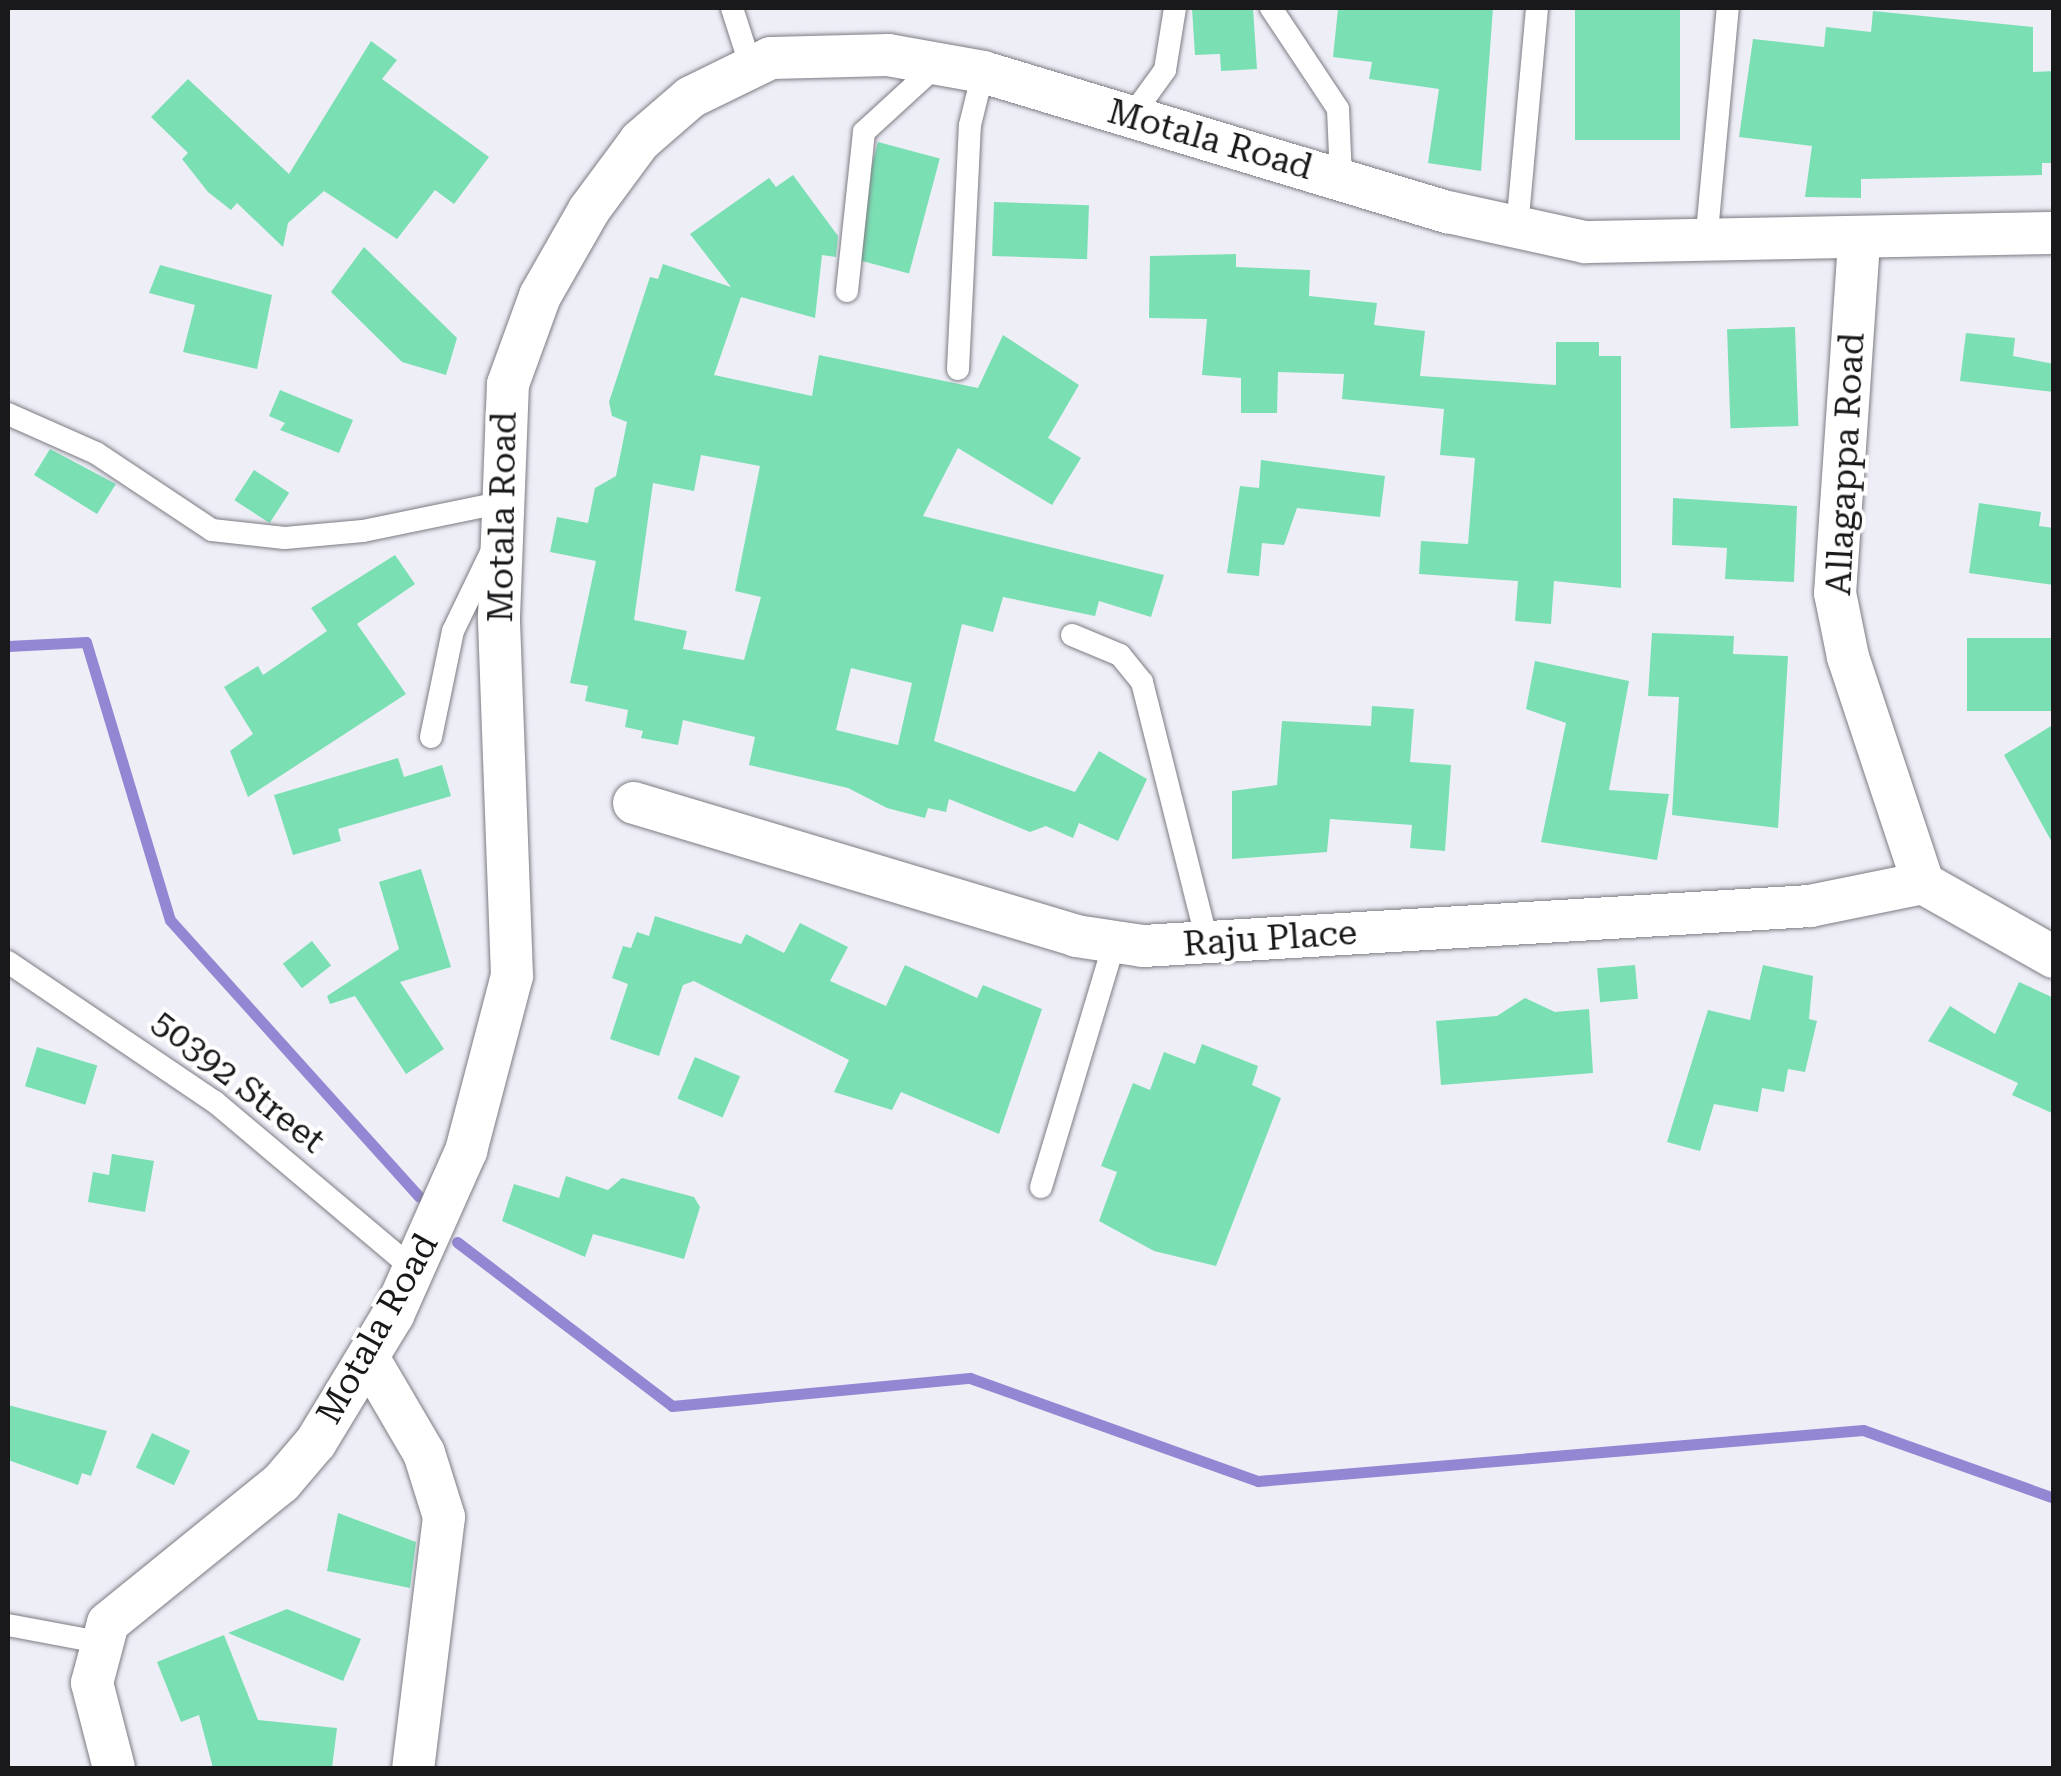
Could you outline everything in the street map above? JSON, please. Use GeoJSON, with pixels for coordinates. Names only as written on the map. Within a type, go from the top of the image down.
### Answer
{"type":"FeatureCollection","features":[{"type":"Feature","properties":{"kind":"street","name":"Motala Road"},"geometry":{"type":"LineString","coordinates":[[99,1642],[140,1589],[281,1483],[369,1359],[416,1271],[480,1113],[512,976],[499,520],[514,358],[569,244],[640,141],[750,64],[824,52],[940,63],[983,72],[1517,228],[1602,243],[1859,242],[2054,233]]}},
{"type":"Feature","properties":{"kind":"street","name":"Allagappa Road"},"geometry":{"type":"LineString","coordinates":[[1859,242],[1835,593],[1923,884]]}},
{"type":"Feature","properties":{"kind":"street","name":"Raju Place"},"geometry":{"type":"LineString","coordinates":[[634,804],[1114,943],[1208,944],[1810,906],[1923,884]]}},
{"type":"Feature","properties":{"kind":"street"},"geometry":{"type":"LineString","coordinates":[[1923,884],[2054,957]]}},
{"type":"Feature","properties":{"kind":"street"},"geometry":{"type":"LineString","coordinates":[[369,1359],[424,1453],[444,1517],[414,1768]]}},
{"type":"Feature","properties":{"kind":"street"},"geometry":{"type":"LineString","coordinates":[[99,1642],[92,1683],[114,1768]]}},
{"type":"Feature","properties":{"kind":"lane"},"geometry":{"type":"LineString","coordinates":[[732,8],[750,64]]}},
{"type":"Feature","properties":{"kind":"lane"},"geometry":{"type":"LineString","coordinates":[[1131,118],[1165,70],[1175,8]]}},
{"type":"Feature","properties":{"kind":"lane"},"geometry":{"type":"LineString","coordinates":[[1272,8],[1338,108],[1340,178]]}},
{"type":"Feature","properties":{"kind":"lane"},"geometry":{"type":"LineString","coordinates":[[1517,228],[1537,8]]}},
{"type":"Feature","properties":{"kind":"lane"},"geometry":{"type":"LineString","coordinates":[[1706,243],[1728,8]]}},
{"type":"Feature","properties":{"kind":"lane"},"geometry":{"type":"LineString","coordinates":[[847,291],[864,132],[940,63]]}},
{"type":"Feature","properties":{"kind":"lane"},"geometry":{"type":"LineString","coordinates":[[958,368],[970,125],[983,72]]}},
{"type":"Feature","properties":{"kind":"lane"},"geometry":{"type":"LineString","coordinates":[[8,414],[96,452],[212,530],[285,538],[499,520],[453,631],[431,737]]}},
{"type":"Feature","properties":{"kind":"lane"},"geometry":{"type":"LineString","coordinates":[[1072,634],[1120,655],[1142,682],[1208,944]]}},
{"type":"Feature","properties":{"kind":"lane"},"geometry":{"type":"LineString","coordinates":[[1041,1187],[1114,943]]}},
{"type":"Feature","properties":{"kind":"lane","name":"50392 Street"},"geometry":{"type":"LineString","coordinates":[[8,962],[215,1102],[416,1271]]}},
{"type":"Feature","properties":{"kind":"lane"},"geometry":{"type":"LineString","coordinates":[[8,1625],[99,1642]]}},
{"type":"Feature","properties":{"kind":"building"},"geometry":{"type":"Polygon","coordinates":[[[1192,8],[1253,8],[1257,69],[1221,71],[1220,54],[1195,55],[1192,8]]]}},
{"type":"Feature","properties":{"kind":"building"},"geometry":{"type":"Polygon","coordinates":[[[1493,8],[1481,171],[1428,163],[1439,89],[1369,79],[1372,62],[1333,57],[1338,9],[1493,8]]]}},
{"type":"Feature","properties":{"kind":"building"},"geometry":{"type":"Polygon","coordinates":[[[1575,8],[1680,8],[1680,140],[1575,140],[1575,8]]]}},
{"type":"Feature","properties":{"kind":"building"},"geometry":{"type":"Polygon","coordinates":[[[1873,11],[2033,27],[2033,72],[2054,71],[2054,163],[2042,163],[2042,175],[1861,179],[1861,198],[1805,197],[1812,146],[1739,137],[1753,39],[1824,47],[1826,27],[1871,32],[1873,11]]]}},
{"type":"Feature","properties":{"kind":"building"},"geometry":{"type":"Polygon","coordinates":[[[371,41],[397,60],[382,79],[489,157],[454,204],[435,190],[397,239],[324,191],[288,223],[283,247],[237,203],[231,210],[208,192],[182,159],[188,153],[151,117],[188,79],[289,174],[371,41]]]}},
{"type":"Feature","properties":{"kind":"building"},"geometry":{"type":"Polygon","coordinates":[[[878,142],[940,159],[909,274],[847,257],[878,142]]]}},
{"type":"Feature","properties":{"kind":"building"},"geometry":{"type":"Polygon","coordinates":[[[793,175],[838,236],[836,257],[822,255],[815,318],[741,297],[714,375],[812,396],[819,355],[978,388],[1003,335],[1079,385],[1048,438],[1081,458],[1052,505],[958,448],[923,516],[1164,575],[1151,617],[1099,601],[1095,616],[1003,597],[993,632],[962,624],[934,741],[1075,792],[1099,751],[1147,779],[1118,841],[1079,823],[1073,838],[1046,826],[1030,832],[949,799],[946,812],[928,808],[925,818],[887,808],[848,788],[749,765],[755,737],[683,720],[678,745],[641,738],[643,731],[625,727],[628,710],[585,701],[588,686],[570,683],[596,561],[550,552],[557,517],[588,523],[595,488],[616,476],[627,422],[612,416],[609,402],[650,277],[658,279],[663,264],[731,287],[690,234],[769,178],[776,187],[793,175]],[[701,455],[694,491],[653,483],[634,620],[687,631],[683,649],[744,660],[761,597],[735,591],[760,466],[701,455]],[[851,668],[836,730],[898,745],[912,683],[851,668]]]}},
{"type":"Feature","properties":{"kind":"building"},"geometry":{"type":"Polygon","coordinates":[[[994,202],[1089,205],[1087,259],[992,256],[994,202]]]}},
{"type":"Feature","properties":{"kind":"building"},"geometry":{"type":"Polygon","coordinates":[[[364,247],[457,338],[446,375],[402,362],[331,292],[364,247]]]}},
{"type":"Feature","properties":{"kind":"building"},"geometry":{"type":"Polygon","coordinates":[[[1236,254],[1236,267],[1310,270],[1309,296],[1377,303],[1374,325],[1425,331],[1420,376],[1556,385],[1556,342],[1599,342],[1599,356],[1621,356],[1621,588],[1554,581],[1551,624],[1515,621],[1518,581],[1419,574],[1421,541],[1468,544],[1475,458],[1440,455],[1444,409],[1342,399],[1344,374],[1278,372],[1277,413],[1241,413],[1241,378],[1202,375],[1207,319],[1149,318],[1150,256],[1236,254]]]}},
{"type":"Feature","properties":{"kind":"building"},"geometry":{"type":"Polygon","coordinates":[[[160,265],[272,295],[257,369],[183,352],[195,305],[149,293],[160,265]]]}},
{"type":"Feature","properties":{"kind":"building"},"geometry":{"type":"Polygon","coordinates":[[[1795,327],[1798,426],[1730,428],[1727,329],[1795,327]]]}},
{"type":"Feature","properties":{"kind":"building"},"geometry":{"type":"Polygon","coordinates":[[[1966,333],[2015,338],[2013,356],[2054,364],[2054,392],[1960,381],[1966,333]]]}},
{"type":"Feature","properties":{"kind":"building"},"geometry":{"type":"Polygon","coordinates":[[[280,390],[353,420],[339,453],[280,430],[285,423],[269,416],[280,390]]]}},
{"type":"Feature","properties":{"kind":"building"},"geometry":{"type":"Polygon","coordinates":[[[50,449],[116,484],[97,514],[34,475],[50,449]]]}},
{"type":"Feature","properties":{"kind":"building"},"geometry":{"type":"Polygon","coordinates":[[[1261,460],[1385,476],[1380,517],[1297,508],[1284,545],[1262,543],[1259,576],[1227,573],[1240,486],[1259,488],[1261,460]]]}},
{"type":"Feature","properties":{"kind":"building"},"geometry":{"type":"Polygon","coordinates":[[[254,470],[289,493],[270,523],[234,500],[254,470]]]}},
{"type":"Feature","properties":{"kind":"building"},"geometry":{"type":"Polygon","coordinates":[[[1673,498],[1797,506],[1794,582],[1725,579],[1727,548],[1672,545],[1673,498]]]}},
{"type":"Feature","properties":{"kind":"building"},"geometry":{"type":"Polygon","coordinates":[[[1979,503],[2041,512],[2039,526],[2054,528],[2054,585],[1969,573],[1979,503]]]}},
{"type":"Feature","properties":{"kind":"building"},"geometry":{"type":"Polygon","coordinates":[[[395,555],[415,584],[357,624],[406,694],[248,797],[230,751],[253,734],[224,687],[258,666],[263,675],[327,631],[311,608],[395,555]]]}},
{"type":"Feature","properties":{"kind":"building"},"geometry":{"type":"Polygon","coordinates":[[[1652,633],[1734,636],[1733,654],[1788,656],[1778,828],[1672,815],[1679,697],[1648,696],[1652,633]]]}},
{"type":"Feature","properties":{"kind":"building"},"geometry":{"type":"Polygon","coordinates":[[[1967,638],[2053,638],[2053,711],[1967,711],[1967,638]]]}},
{"type":"Feature","properties":{"kind":"building"},"geometry":{"type":"Polygon","coordinates":[[[1535,661],[1629,681],[1609,790],[1669,794],[1657,860],[1541,842],[1566,723],[1526,709],[1535,661]]]}},
{"type":"Feature","properties":{"kind":"building"},"geometry":{"type":"Polygon","coordinates":[[[1372,706],[1414,709],[1410,762],[1451,765],[1445,851],[1410,848],[1412,825],[1330,819],[1327,852],[1232,859],[1232,791],[1277,785],[1282,721],[1371,726],[1372,706]]]}},
{"type":"Feature","properties":{"kind":"building"},"geometry":{"type":"Polygon","coordinates":[[[2054,724],[2054,846],[2004,755],[2054,724]]]}},
{"type":"Feature","properties":{"kind":"building"},"geometry":{"type":"Polygon","coordinates":[[[398,758],[404,777],[442,765],[451,796],[338,829],[341,841],[293,855],[274,795],[398,758]]]}},
{"type":"Feature","properties":{"kind":"building"},"geometry":{"type":"Polygon","coordinates":[[[421,869],[451,967],[400,982],[444,1049],[406,1074],[355,996],[330,1004],[327,996],[399,949],[379,882],[421,869]]]}},
{"type":"Feature","properties":{"kind":"building"},"geometry":{"type":"Polygon","coordinates":[[[655,916],[741,944],[746,934],[784,953],[800,923],[848,947],[830,981],[886,1006],[905,965],[977,998],[983,985],[1042,1009],[999,1134],[901,1092],[892,1110],[834,1092],[849,1060],[694,981],[683,985],[659,1056],[610,1039],[628,984],[612,978],[623,946],[631,948],[637,932],[649,936],[655,916]]]}},
{"type":"Feature","properties":{"kind":"building"},"geometry":{"type":"Polygon","coordinates":[[[312,941],[331,965],[302,988],[283,964],[312,941]]]}},
{"type":"Feature","properties":{"kind":"building"},"geometry":{"type":"Polygon","coordinates":[[[1635,965],[1638,999],[1600,1002],[1597,968],[1635,965]]]}},
{"type":"Feature","properties":{"kind":"building"},"geometry":{"type":"Polygon","coordinates":[[[1763,965],[1813,976],[1809,1019],[1817,1021],[1805,1072],[1788,1069],[1784,1092],[1762,1088],[1758,1112],[1714,1104],[1700,1151],[1667,1142],[1708,1010],[1750,1020],[1763,965]]]}},
{"type":"Feature","properties":{"kind":"building"},"geometry":{"type":"Polygon","coordinates":[[[2019,982],[2054,998],[2054,1114],[2012,1095],[2018,1083],[1928,1041],[1950,1006],[1995,1034],[2019,982]]]}},
{"type":"Feature","properties":{"kind":"building"},"geometry":{"type":"Polygon","coordinates":[[[1525,998],[1555,1012],[1589,1009],[1593,1073],[1441,1085],[1436,1021],[1497,1016],[1525,998]]]}},
{"type":"Feature","properties":{"kind":"building"},"geometry":{"type":"Polygon","coordinates":[[[1202,1044],[1258,1066],[1252,1085],[1281,1098],[1216,1266],[1154,1251],[1099,1221],[1117,1172],[1101,1166],[1133,1083],[1150,1090],[1164,1052],[1195,1064],[1202,1044]]]}},
{"type":"Feature","properties":{"kind":"building"},"geometry":{"type":"Polygon","coordinates":[[[37,1047],[97,1065],[85,1105],[25,1086],[37,1047]]]}},
{"type":"Feature","properties":{"kind":"building"},"geometry":{"type":"Polygon","coordinates":[[[695,1057],[740,1076],[723,1118],[677,1098],[695,1057]]]}},
{"type":"Feature","properties":{"kind":"building"},"geometry":{"type":"Polygon","coordinates":[[[112,1154],[154,1161],[145,1212],[88,1202],[93,1172],[109,1175],[112,1154]]]}},
{"type":"Feature","properties":{"kind":"building"},"geometry":{"type":"Polygon","coordinates":[[[566,1176],[608,1190],[622,1178],[694,1197],[700,1207],[684,1259],[593,1234],[585,1257],[502,1221],[514,1184],[559,1198],[566,1176]]]}},
{"type":"Feature","properties":{"kind":"building"},"geometry":{"type":"Polygon","coordinates":[[[8,1405],[107,1431],[91,1476],[82,1473],[78,1485],[8,1460],[8,1405]]]}},
{"type":"Feature","properties":{"kind":"building"},"geometry":{"type":"Polygon","coordinates":[[[152,1433],[190,1451],[174,1485],[136,1467],[152,1433]]]}},
{"type":"Feature","properties":{"kind":"building"},"geometry":{"type":"Polygon","coordinates":[[[338,1513],[416,1542],[410,1588],[327,1571],[338,1513]]]}},
{"type":"Feature","properties":{"kind":"building"},"geometry":{"type":"Polygon","coordinates":[[[287,1609],[361,1639],[343,1681],[228,1633],[287,1609]]]}},
{"type":"Feature","properties":{"kind":"building"},"geometry":{"type":"Polygon","coordinates":[[[224,1635],[258,1720],[337,1728],[332,1768],[213,1768],[199,1715],[181,1722],[157,1662],[224,1635]]]}},
{"type":"Feature","properties":{"kind":"waterway"},"geometry":{"type":"LineString","coordinates":[[8,646],[86,642],[170,920],[419,1197]]}},
{"type":"Feature","properties":{"kind":"waterway"},"geometry":{"type":"LineString","coordinates":[[457,1242],[672,1406],[970,1378],[1258,1481],[1863,1430],[2054,1498]]}}]}
